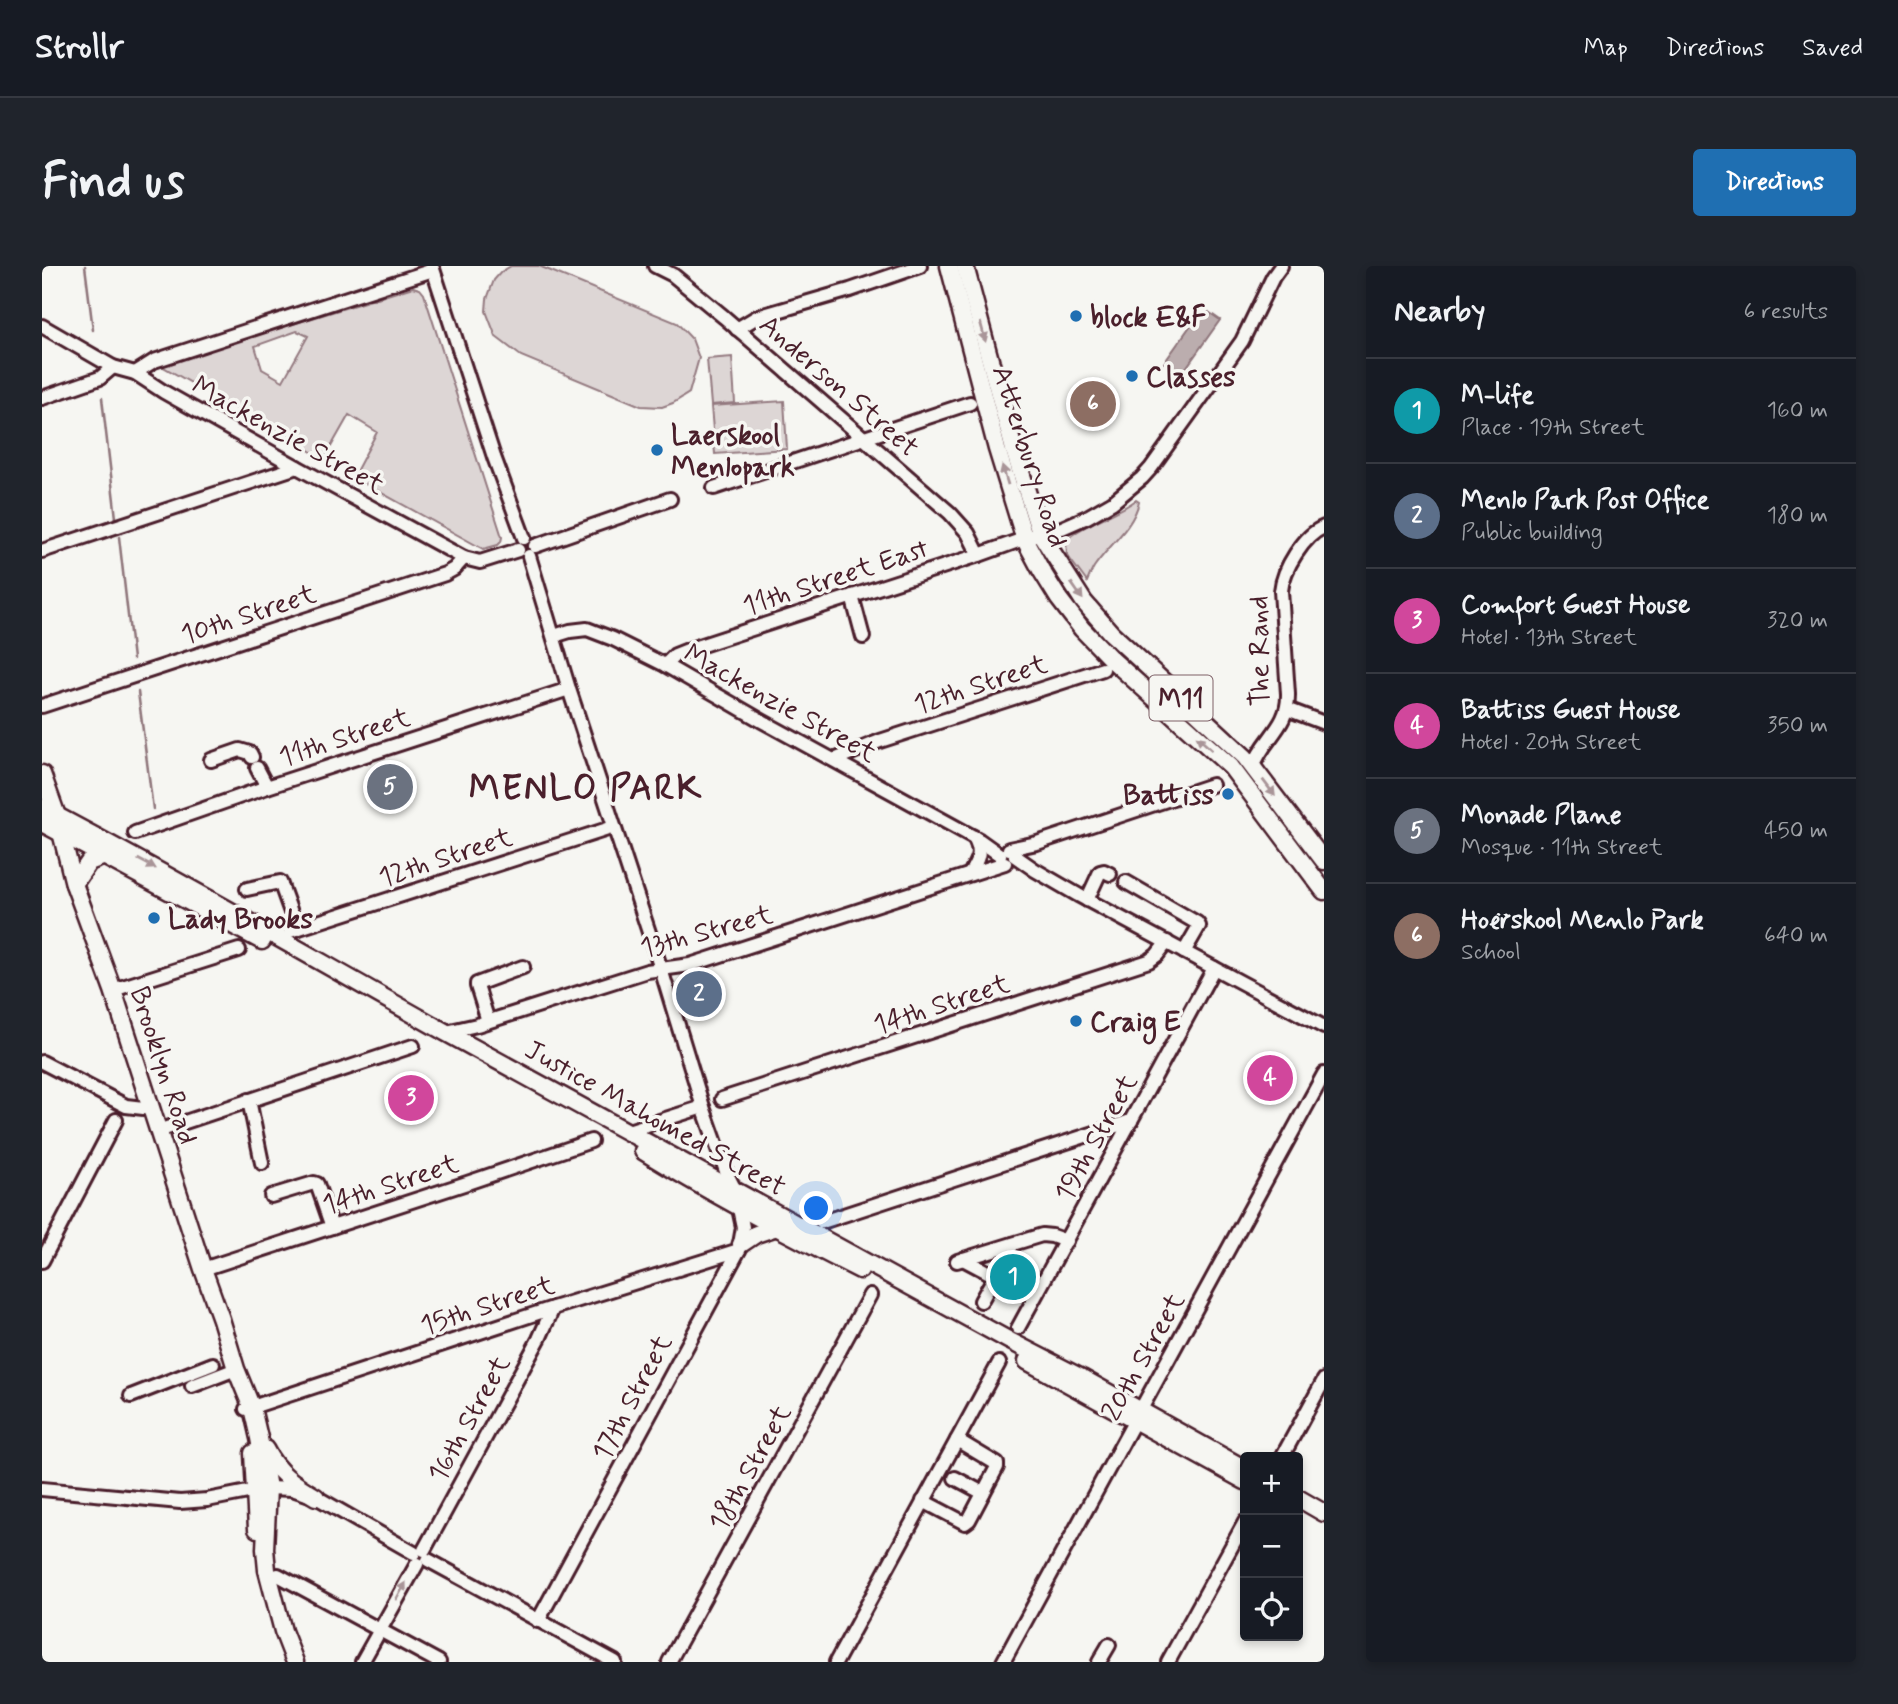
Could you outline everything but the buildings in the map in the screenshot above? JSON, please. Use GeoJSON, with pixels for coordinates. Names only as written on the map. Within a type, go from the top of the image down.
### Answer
{"type":"FeatureCollection","features":[{"type":"Feature","properties":{"kind":"main road","name":"Atterbury Road"},"geometry":{"type":"LineString","coordinates":[[949,266],[997,449],[1032,536],[1111,633],[1253,767],[1324,861]]}},
{"type":"Feature","properties":{"kind":"main road","name":"Atterbury Road"},"geometry":{"type":"LineString","coordinates":[[965,266],[1014,450],[1041,570],[1082,629],[1110,658],[1231,767],[1324,891]]}},
{"type":"Feature","properties":{"kind":"main road","name":"Brooklyn Road"},"geometry":{"type":"LineString","coordinates":[[42,774],[50,820],[62,834],[74,884],[113,990],[237,1370],[248,1409],[261,1489]]}},
{"type":"Feature","properties":{"kind":"main road","name":"Justice Mahomed Street"},"geometry":{"type":"LineString","coordinates":[[42,808],[50,820],[184,884],[628,1131],[736,1198],[1138,1415],[1240,1478]]}},
{"type":"Feature","properties":{"kind":"main road","name":"Justice Mahomed Street"},"geometry":{"type":"LineString","coordinates":[[62,834],[617,1135],[677,1172],[736,1198],[777,1227],[1240,1466]]}},
{"type":"Feature","properties":{"kind":"main road"},"geometry":{"type":"LineString","coordinates":[[74,884],[89,862],[105,856]]}},
{"type":"Feature","properties":{"kind":"main road"},"geometry":{"type":"LineString","coordinates":[[740,1247],[756,1234],[777,1227]]}},
{"type":"Feature","properties":{"kind":"main road","name":"Brooklyn Road"},"geometry":{"type":"LineString","coordinates":[[248,1409],[260,1438],[261,1489]]}},
{"type":"Feature","properties":{"kind":"main road"},"geometry":{"type":"LineString","coordinates":[[260,1438],[276,1468],[316,1497]]}},
{"type":"Feature","properties":{"kind":"main road"},"geometry":{"type":"LineString","coordinates":[[261,1489],[260,1574],[285,1662]]}},
{"type":"Feature","properties":{"kind":"main road"},"geometry":{"type":"LineString","coordinates":[[261,1489],[267,1570],[283,1631],[295,1662]]}},
{"type":"Feature","properties":{"kind":"main road"},"geometry":{"type":"LineString","coordinates":[[1303,1501],[1324,1513]]}},
{"type":"Feature","properties":{"kind":"main road"},"geometry":{"type":"LineString","coordinates":[[1303,1513],[1324,1524]]}},
{"type":"Feature","properties":{"kind":"street","name":"Anderson Street"},"geometry":{"type":"LineString","coordinates":[[655,266],[673,275],[955,517],[968,533],[979,555]]}},
{"type":"Feature","properties":{"kind":"street"},"geometry":{"type":"LineString","coordinates":[[737,329],[757,317],[920,266]]}},
{"type":"Feature","properties":{"kind":"street","name":"11th Street East"},"geometry":{"type":"LineString","coordinates":[[665,665],[675,655],[690,649],[1062,528],[1113,502],[1142,478],[1164,452],[1242,341],[1281,266]]}},
{"type":"Feature","properties":{"kind":"street"},"geometry":{"type":"LineString","coordinates":[[135,373],[154,362],[432,268],[494,457],[527,547],[569,689],[661,969],[703,1107],[736,1198],[743,1227],[740,1247]]}},
{"type":"Feature","properties":{"kind":"street","name":"Mackenzie Street"},"geometry":{"type":"LineString","coordinates":[[42,326],[113,367],[135,373],[163,392],[464,558]]}},
{"type":"Feature","properties":{"kind":"street"},"geometry":{"type":"LineString","coordinates":[[42,398],[96,380],[113,367]]}},
{"type":"Feature","properties":{"kind":"street"},"geometry":{"type":"LineString","coordinates":[[714,488],[970,403]]}},
{"type":"Feature","properties":{"kind":"street"},"geometry":{"type":"LineString","coordinates":[[42,551],[297,467]]}},
{"type":"Feature","properties":{"kind":"street"},"geometry":{"type":"LineString","coordinates":[[464,558],[480,562],[670,499]]}},
{"type":"Feature","properties":{"kind":"street","name":"The Rand"},"geometry":{"type":"LineString","coordinates":[[1253,767],[1265,742],[1283,720],[1287,709],[1282,581],[1299,550],[1311,535],[1324,527]]}},
{"type":"Feature","properties":{"kind":"street","name":"10th Street"},"geometry":{"type":"LineString","coordinates":[[42,706],[445,574],[464,558]]}},
{"type":"Feature","properties":{"kind":"street"},"geometry":{"type":"LineString","coordinates":[[852,596],[863,637]]}},
{"type":"Feature","properties":{"kind":"street","name":"Mackenzie Street"},"geometry":{"type":"LineString","coordinates":[[554,636],[576,630],[592,630],[665,665],[1087,900],[1324,1027]]}},
{"type":"Feature","properties":{"kind":"street","name":"12th Street"},"geometry":{"type":"LineString","coordinates":[[834,760],[880,741],[1103,669]]}},
{"type":"Feature","properties":{"kind":"street","name":"11th Street"},"geometry":{"type":"LineString","coordinates":[[135,833],[569,689]]}},
{"type":"Feature","properties":{"kind":"street"},"geometry":{"type":"LineString","coordinates":[[1287,709],[1324,723]]}},
{"type":"Feature","properties":{"kind":"street","name":"The Rand"},"geometry":{"type":"LineString","coordinates":[[1238,751],[1265,742]]}},
{"type":"Feature","properties":{"kind":"street"},"geometry":{"type":"LineString","coordinates":[[211,760],[240,751],[250,753],[267,787]]}},
{"type":"Feature","properties":{"kind":"street","name":"13th Street"},"geometry":{"type":"LineString","coordinates":[[446,1032],[483,1023],[647,971],[690,965],[973,872],[1039,842],[1212,785]]}},
{"type":"Feature","properties":{"kind":"street","name":"12th Street"},"geometry":{"type":"LineString","coordinates":[[247,889],[280,882],[294,930],[614,827]]}},
{"type":"Feature","properties":{"kind":"street"},"geometry":{"type":"LineString","coordinates":[[973,872],[979,854],[976,838]]}},
{"type":"Feature","properties":{"kind":"street"},"geometry":{"type":"LineString","coordinates":[[1034,869],[1035,852],[1039,842]]}},
{"type":"Feature","properties":{"kind":"street"},"geometry":{"type":"LineString","coordinates":[[1087,900],[1100,873],[1104,871],[1110,874]]}},
{"type":"Feature","properties":{"kind":"street"},"geometry":{"type":"LineString","coordinates":[[1126,882],[1197,923],[1199,926],[1184,952]]}},
{"type":"Feature","properties":{"kind":"street","name":"14th Street"},"geometry":{"type":"LineString","coordinates":[[722,1099],[1149,961],[1157,956],[1167,942]]}},
{"type":"Feature","properties":{"kind":"street"},"geometry":{"type":"LineString","coordinates":[[113,990],[239,950]]}},
{"type":"Feature","properties":{"kind":"street"},"geometry":{"type":"LineString","coordinates":[[483,1023],[477,984],[523,967]]}},
{"type":"Feature","properties":{"kind":"street","name":"19th Street"},"geometry":{"type":"LineString","coordinates":[[1018,1328],[1214,968]]}},
{"type":"Feature","properties":{"kind":"street"},"geometry":{"type":"LineString","coordinates":[[158,1131],[413,1046]]}},
{"type":"Feature","properties":{"kind":"street"},"geometry":{"type":"LineString","coordinates":[[42,1062],[126,1106],[152,1109]]}},
{"type":"Feature","properties":{"kind":"street","name":"20th Street"},"geometry":{"type":"LineString","coordinates":[[1003,1662],[1324,1074]]}},
{"type":"Feature","properties":{"kind":"street"},"geometry":{"type":"LineString","coordinates":[[249,1100],[262,1163]]}},
{"type":"Feature","properties":{"kind":"street"},"geometry":{"type":"LineString","coordinates":[[628,1131],[703,1107]]}},
{"type":"Feature","properties":{"kind":"street"},"geometry":{"type":"LineString","coordinates":[[42,1261],[116,1120]]}},
{"type":"Feature","properties":{"kind":"street"},"geometry":{"type":"LineString","coordinates":[[822,1222],[1131,1121]]}},
{"type":"Feature","properties":{"kind":"street","name":"14th Street"},"geometry":{"type":"LineString","coordinates":[[203,1269],[591,1141]]}},
{"type":"Feature","properties":{"kind":"street"},"geometry":{"type":"LineString","coordinates":[[271,1196],[317,1184],[332,1227]]}},
{"type":"Feature","properties":{"kind":"street"},"geometry":{"type":"LineString","coordinates":[[995,1276],[960,1260],[1042,1235],[1066,1241]]}},
{"type":"Feature","properties":{"kind":"street"},"geometry":{"type":"LineString","coordinates":[[981,1301],[1013,1244]]}},
{"type":"Feature","properties":{"kind":"street","name":"15th Street"},"geometry":{"type":"LineString","coordinates":[[248,1409],[740,1247]]}},
{"type":"Feature","properties":{"kind":"street","name":"17th Street"},"geometry":{"type":"LineString","coordinates":[[538,1620],[740,1247]]}},
{"type":"Feature","properties":{"kind":"street","name":"18th Street"},"geometry":{"type":"LineString","coordinates":[[669,1662],[870,1295]]}},
{"type":"Feature","properties":{"kind":"street","name":"16th Street"},"geometry":{"type":"LineString","coordinates":[[362,1662],[539,1339],[553,1308]]}},
{"type":"Feature","properties":{"kind":"street"},"geometry":{"type":"LineString","coordinates":[[836,1662],[999,1363]]}},
{"type":"Feature","properties":{"kind":"street"},"geometry":{"type":"LineString","coordinates":[[195,1380],[213,1364]]}},
{"type":"Feature","properties":{"kind":"street"},"geometry":{"type":"LineString","coordinates":[[131,1396],[237,1370]]}},
{"type":"Feature","properties":{"kind":"street"},"geometry":{"type":"LineString","coordinates":[[1285,1452],[1324,1380]]}},
{"type":"Feature","properties":{"kind":"street"},"geometry":{"type":"LineString","coordinates":[[923,1501],[965,1523],[983,1493],[997,1464],[957,1440]]}},
{"type":"Feature","properties":{"kind":"street"},"geometry":{"type":"LineString","coordinates":[[955,1478],[983,1493]]}},
{"type":"Feature","properties":{"kind":"street"},"geometry":{"type":"LineString","coordinates":[[42,1489],[180,1502],[207,1500],[261,1489],[292,1489],[316,1497],[615,1662]]}},
{"type":"Feature","properties":{"kind":"street"},"geometry":{"type":"LineString","coordinates":[[1168,1662],[1240,1531]]}},
{"type":"Feature","properties":{"kind":"street"},"geometry":{"type":"LineString","coordinates":[[278,1575],[439,1662]]}},
{"type":"Feature","properties":{"kind":"street"},"geometry":{"type":"LineString","coordinates":[[1099,1662],[1109,1645]]}},
{"type":"Feature","properties":{"kind":"shaded area"},"geometry":{"type":"Polygon","coordinates":[[[511,266],[539,266],[677,323],[692,339],[699,358],[689,393],[662,407],[641,406],[521,356],[496,337],[486,311],[494,280],[511,266]]]}},
{"type":"Feature","properties":{"kind":"shaded area"},"geometry":{"type":"Polygon","coordinates":[[[413,287],[420,289],[424,294],[502,537],[501,542],[483,549],[353,477],[377,432],[349,415],[324,459],[160,365],[413,287]],[[297,331],[255,346],[262,369],[283,381],[308,336],[297,331]]]}},
{"type":"Feature","properties":{"kind":"shaded area"},"geometry":{"type":"Polygon","coordinates":[[[1203,308],[1220,320],[1181,375],[1164,363],[1203,308]]]}},
{"type":"Feature","properties":{"kind":"shaded area"},"geometry":{"type":"Polygon","coordinates":[[[732,357],[735,403],[711,405],[707,359],[732,357]]]}},
{"type":"Feature","properties":{"kind":"shaded area"},"geometry":{"type":"Polygon","coordinates":[[[784,401],[787,449],[715,454],[711,406],[784,401]]]}},
{"type":"Feature","properties":{"kind":"shaded area"},"geometry":{"type":"Polygon","coordinates":[[[1136,500],[1139,502],[1131,520],[1094,567],[1087,582],[1067,555],[1066,540],[1136,500]]]}},
{"type":"Feature","properties":{"kind":"waterway"},"geometry":{"type":"LineString","coordinates":[[85,266],[93,330]]}},
{"type":"Feature","properties":{"kind":"waterway"},"geometry":{"type":"LineString","coordinates":[[102,398],[116,518]]}},
{"type":"Feature","properties":{"kind":"waterway"},"geometry":{"type":"LineString","coordinates":[[119,537],[133,659]]}},
{"type":"Feature","properties":{"kind":"waterway"},"geometry":{"type":"LineString","coordinates":[[138,692],[153,809]]}},
{"type":"Feature","properties":{"kind":"place","name":"block E&F"},"geometry":{"type":"Point","coordinates":[1076,316]}},
{"type":"Feature","properties":{"kind":"place","name":"Classes"},"geometry":{"type":"Point","coordinates":[1132,376]}},
{"type":"Feature","properties":{"kind":"place","name":"Hoërskool Menlo Park"},"geometry":{"type":"Point","coordinates":[1093,404]}},
{"type":"Feature","properties":{"kind":"place","name":"Laerskool Menlopark"},"geometry":{"type":"Point","coordinates":[657,450]}},
{"type":"Feature","properties":{"kind":"place","name":"Monade Plane"},"geometry":{"type":"Point","coordinates":[390,787]}},
{"type":"Feature","properties":{"kind":"place","name":"Battiss"},"geometry":{"type":"Point","coordinates":[1228,794]}},
{"type":"Feature","properties":{"kind":"place","name":"Lady Brooks"},"geometry":{"type":"Point","coordinates":[154,918]}},
{"type":"Feature","properties":{"kind":"place","name":"Menlo Park Post Office"},"geometry":{"type":"Point","coordinates":[699,994]}},
{"type":"Feature","properties":{"kind":"place","name":"Craig E"},"geometry":{"type":"Point","coordinates":[1076,1021]}},
{"type":"Feature","properties":{"kind":"place","name":"Battiss Guest House"},"geometry":{"type":"Point","coordinates":[1270,1078]}},
{"type":"Feature","properties":{"kind":"place","name":"Comfort Guest House"},"geometry":{"type":"Point","coordinates":[411,1098]}},
{"type":"Feature","properties":{"kind":"place","name":"M-life"},"geometry":{"type":"Point","coordinates":[1013,1277]}},
{"type":"Feature","properties":{"kind":"district","name":"MENLO PARK"},"geometry":{"type":"Point","coordinates":[586,787]}}]}
